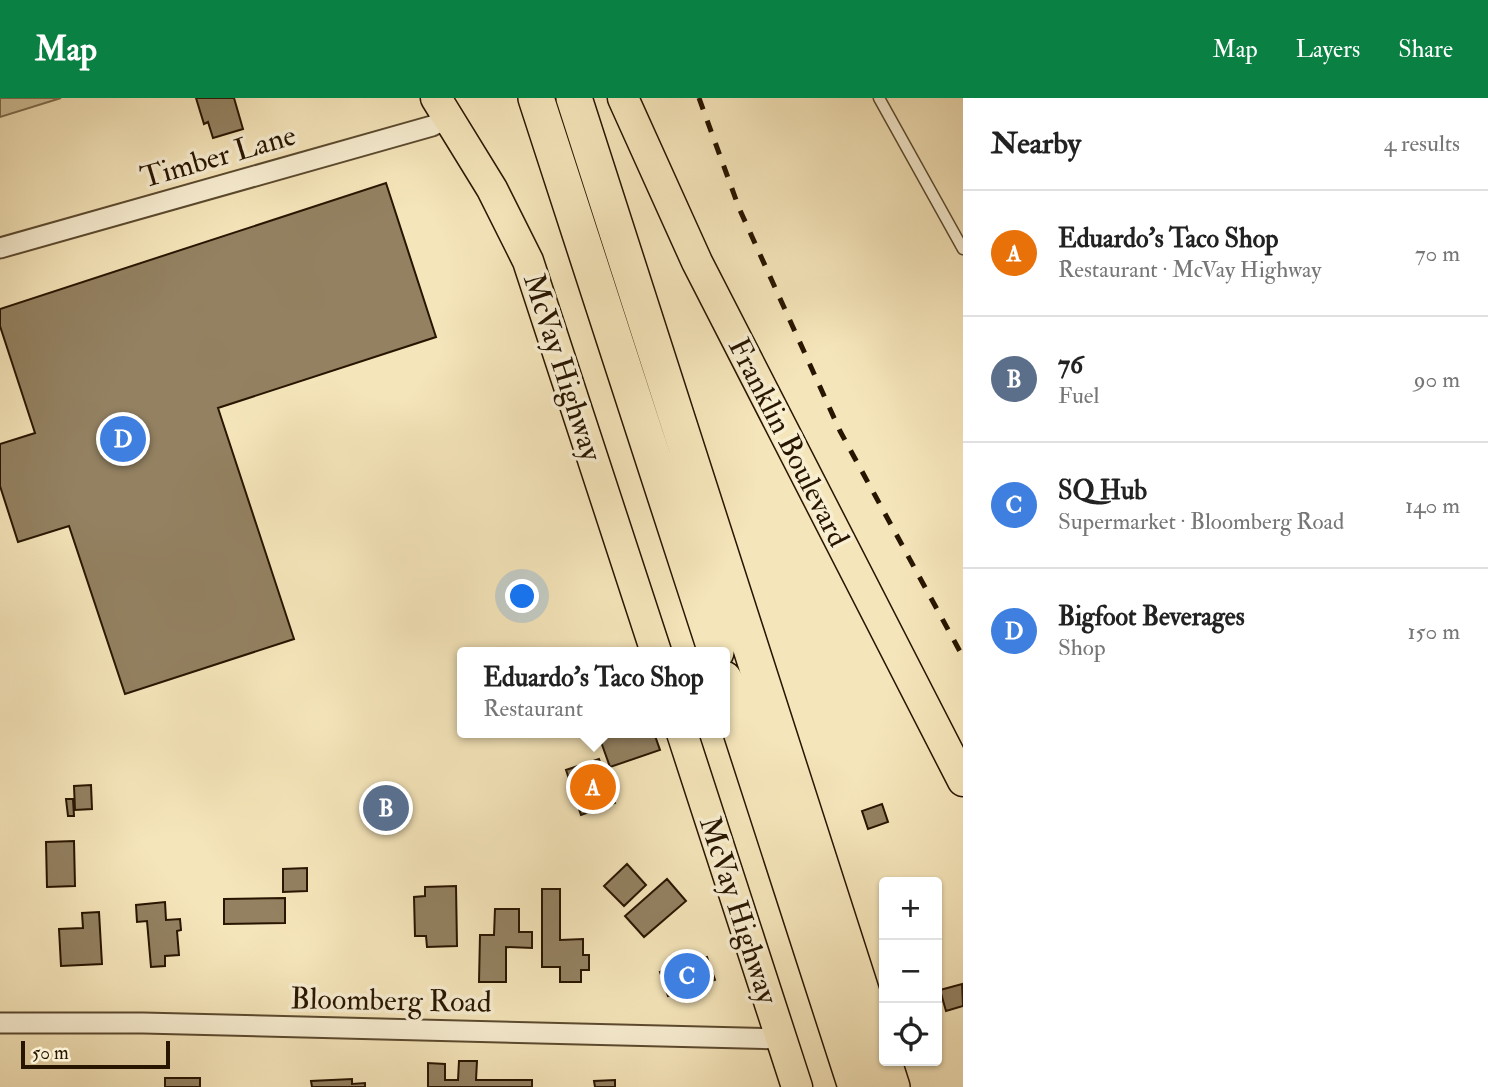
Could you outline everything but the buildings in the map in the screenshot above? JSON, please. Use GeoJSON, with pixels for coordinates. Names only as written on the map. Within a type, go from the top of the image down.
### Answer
{"type":"FeatureCollection","features":[{"type":"Feature","properties":{"kind":"highway"},"geometry":{"type":"LineString","coordinates":[[536,98],[714,647]]}},
{"type":"Feature","properties":{"kind":"highway"},"geometry":{"type":"LineString","coordinates":[[575,98],[892,1087]]}},
{"type":"Feature","properties":{"kind":"highway"},"geometry":{"type":"LineString","coordinates":[[730,698],[856,1087]]}},
{"type":"Feature","properties":{"kind":"main road","name":"Franklin Boulevard"},"geometry":{"type":"LineString","coordinates":[[623,98],[696,262],[963,781]]}},
{"type":"Feature","properties":{"kind":"main road","name":"McVay Highway"},"geometry":{"type":"LineString","coordinates":[[443,108],[492,190],[528,261],[654,647]]}},
{"type":"Feature","properties":{"kind":"main road","name":"McVay Highway"},"geometry":{"type":"LineString","coordinates":[[684,738],[797,1087]]}},
{"type":"Feature","properties":{"kind":"street","name":"Timber Lane"},"geometry":{"type":"LineString","coordinates":[[0,248],[432,126],[443,108]]}},
{"type":"Feature","properties":{"kind":"street","name":"Bloomberg Road"},"geometry":{"type":"LineString","coordinates":[[0,1023],[143,1023],[781,1039]]}},
{"type":"Feature","properties":{"kind":"lane"},"geometry":{"type":"LineString","coordinates":[[879,98],[963,249]]}},
{"type":"Feature","properties":{"kind":"shaded area"},"geometry":{"type":"Polygon","coordinates":[[[0,98],[61,98],[0,117],[0,98]]]}},
{"type":"Feature","properties":{"kind":"railway"},"geometry":{"type":"LineString","coordinates":[[699,98],[739,208],[840,431],[963,657]]}},
{"type":"Feature","properties":{"kind":"place","name":"Bigfoot Beverages"},"geometry":{"type":"Point","coordinates":[123,439]}},
{"type":"Feature","properties":{"kind":"place","name":"Eduardo's Taco Shop"},"geometry":{"type":"Point","coordinates":[593,787]}},
{"type":"Feature","properties":{"kind":"place","name":"76"},"geometry":{"type":"Point","coordinates":[386,808]}},
{"type":"Feature","properties":{"kind":"place","name":"SQ Hub"},"geometry":{"type":"Point","coordinates":[687,976]}}]}
